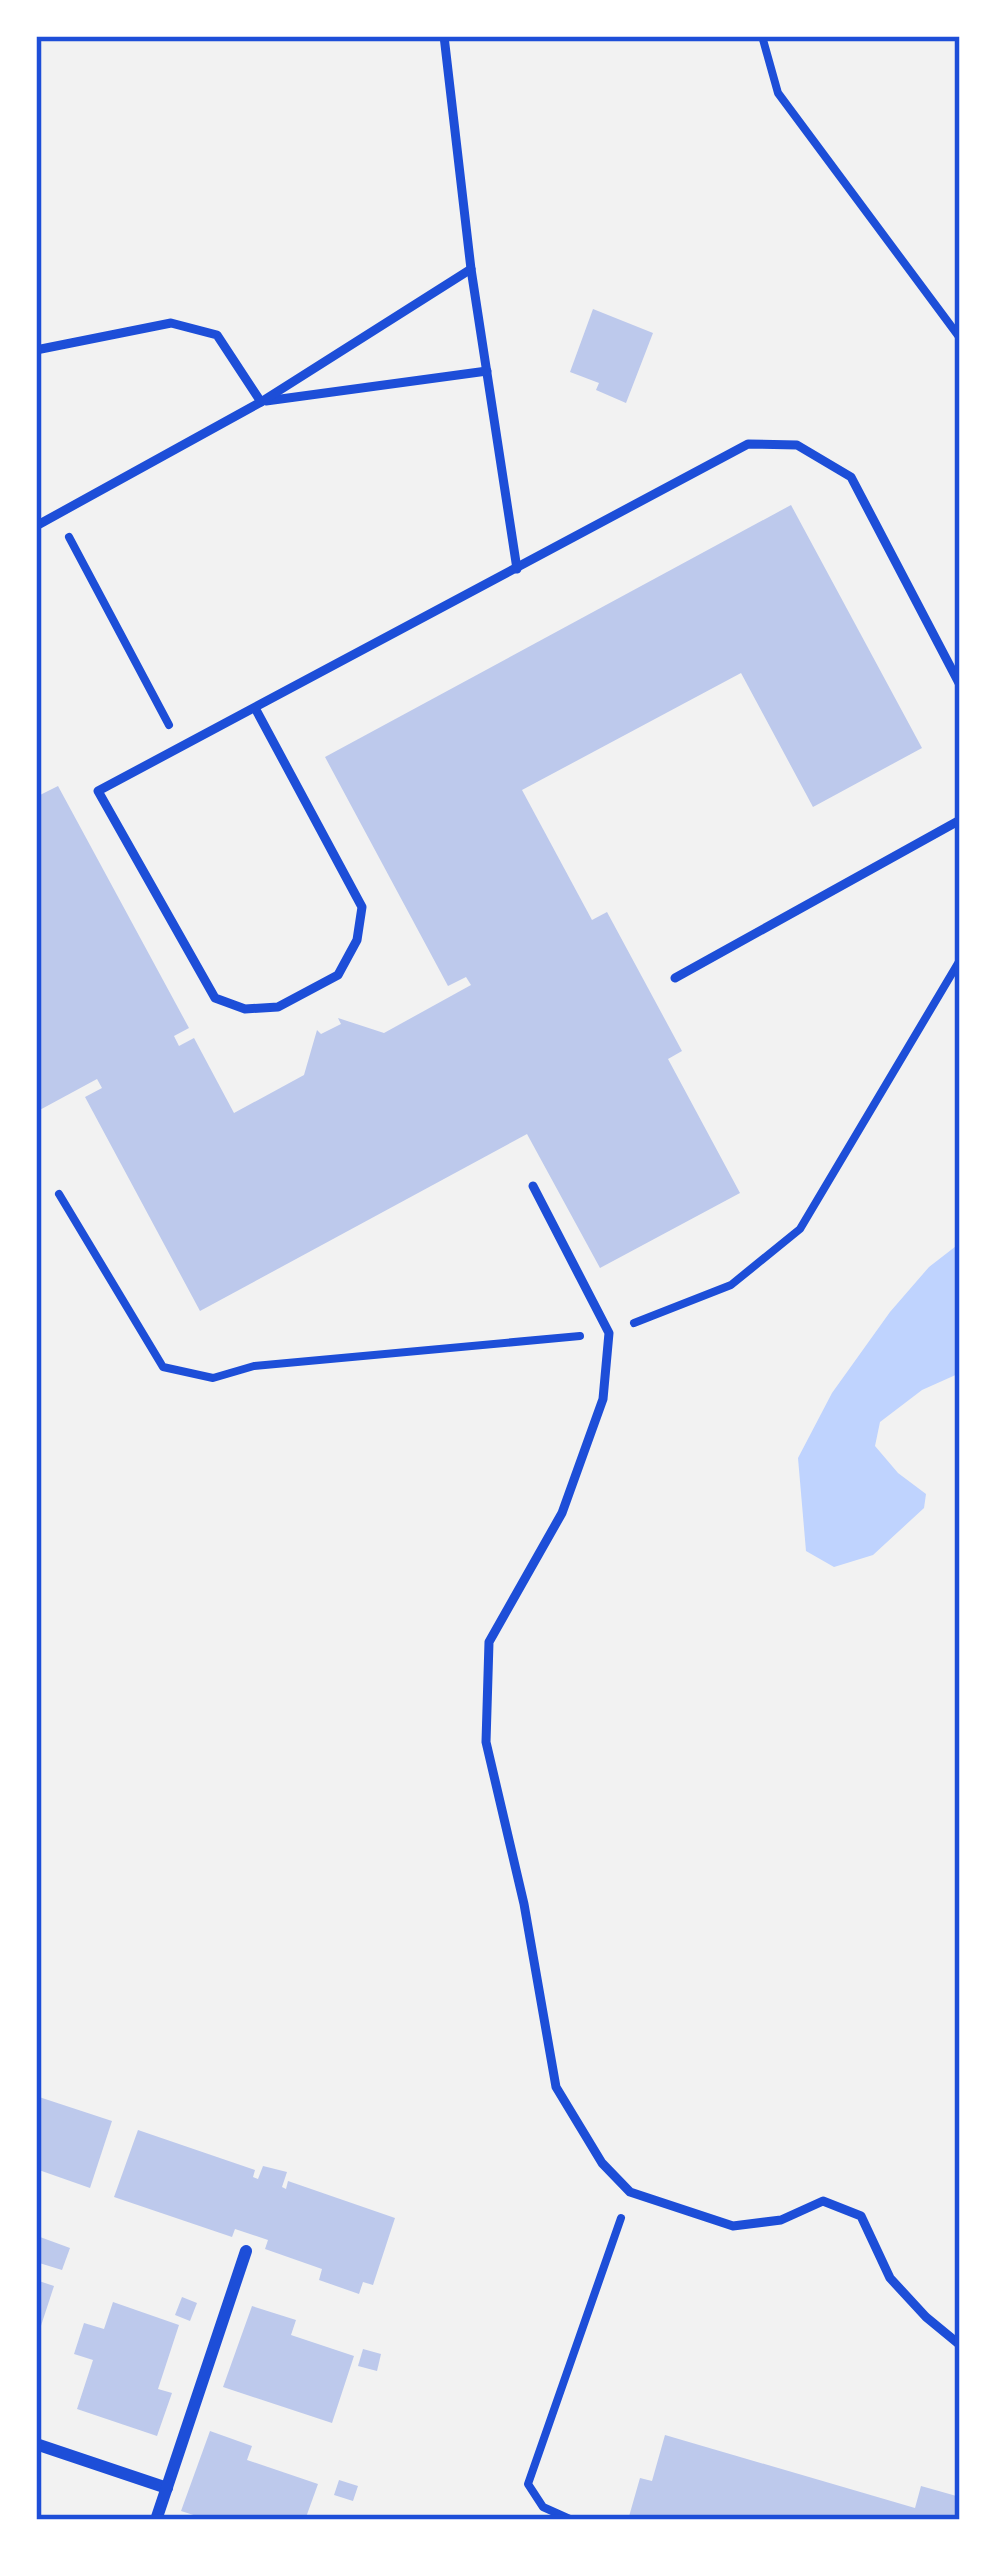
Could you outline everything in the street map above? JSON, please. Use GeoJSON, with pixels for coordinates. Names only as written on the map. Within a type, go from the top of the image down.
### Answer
{"type":"FeatureCollection","features":[{"type":"Feature","properties":{"kind":"street"},"geometry":{"type":"LineString","coordinates":[[156,2520],[246,2252]]}},
{"type":"Feature","properties":{"kind":"street"},"geometry":{"type":"LineString","coordinates":[[36,2444],[167,2488]]}},
{"type":"Feature","properties":{"kind":"lane"},"geometry":{"type":"LineString","coordinates":[[444,36],[471,269],[518,568]]}},
{"type":"Feature","properties":{"kind":"lane"},"geometry":{"type":"LineString","coordinates":[[36,526],[260,402],[471,269]]}},
{"type":"Feature","properties":{"kind":"lane"},"geometry":{"type":"LineString","coordinates":[[36,350],[171,323],[217,335],[260,402]]}},
{"type":"Feature","properties":{"kind":"lane"},"geometry":{"type":"LineString","coordinates":[[260,402],[487,370]]}},
{"type":"Feature","properties":{"kind":"lane"},"geometry":{"type":"LineString","coordinates":[[254,708],[362,907],[357,940],[338,975],[278,1007],[245,1009],[215,998],[98,791],[748,444],[797,445],[851,476],[960,685]]}},
{"type":"Feature","properties":{"kind":"lane"},"geometry":{"type":"LineString","coordinates":[[675,978],[960,820]]}},
{"type":"Feature","properties":{"kind":"lane"},"geometry":{"type":"LineString","coordinates":[[533,1186],[609,1334],[603,1399],[562,1513],[489,1642],[486,1742],[524,1904],[556,2086],[602,2163],[630,2192],[733,2226],[781,2220],[823,2201],[861,2216],[890,2278],[960,2345]]}},
{"type":"Feature","properties":{"kind":"path"},"geometry":{"type":"LineString","coordinates":[[762,36],[778,93],[960,338]]}},
{"type":"Feature","properties":{"kind":"path"},"geometry":{"type":"LineString","coordinates":[[57,515],[181,747]]}},
{"type":"Feature","properties":{"kind":"path"},"geometry":{"type":"LineString","coordinates":[[59,1194],[163,1367],[213,1378],[254,1366],[609,1334],[730,1285],[800,1229],[960,960]]}},
{"type":"Feature","properties":{"kind":"path"},"geometry":{"type":"LineString","coordinates":[[572,2520],[544,2506],[528,2484],[630,2192]]}},
{"type":"Feature","properties":{"kind":"water"},"geometry":{"type":"Polygon","coordinates":[[[960,1243],[960,1373],[922,1390],[880,1422],[875,1446],[898,1473],[926,1494],[924,1508],[873,1555],[834,1567],[806,1551],[798,1458],[832,1393],[890,1312],[929,1267],[960,1243]]]}},
{"type":"Feature","properties":{"kind":"building"},"geometry":{"type":"Polygon","coordinates":[[[593,309],[653,333],[626,403],[596,390],[599,383],[570,372],[593,309]]]}},
{"type":"Feature","properties":{"kind":"building"},"geometry":{"type":"Polygon","coordinates":[[[791,505],[922,748],[813,807],[741,673],[522,790],[592,920],[607,912],[682,1051],[668,1059],[740,1193],[600,1268],[527,1134],[200,1311],[85,1097],[102,1088],[97,1079],[36,1112],[36,797],[58,786],[189,1028],[174,1036],[179,1046],[194,1038],[234,1113],[304,1075],[317,1030],[321,1034],[341,1024],[338,1018],[384,1033],[471,985],[466,977],[448,986],[325,757],[791,505]]]}},
{"type":"Feature","properties":{"kind":"building"},"geometry":{"type":"Polygon","coordinates":[[[36,2096],[112,2121],[90,2188],[36,2169],[36,2096]]]}},
{"type":"Feature","properties":{"kind":"building"},"geometry":{"type":"Polygon","coordinates":[[[138,2130],[255,2170],[253,2177],[258,2179],[263,2166],[287,2172],[282,2187],[286,2189],[288,2181],[395,2218],[373,2285],[363,2282],[359,2294],[319,2280],[322,2269],[265,2249],[268,2240],[235,2229],[232,2237],[114,2197],[138,2130]]]}},
{"type":"Feature","properties":{"kind":"building"},"geometry":{"type":"Polygon","coordinates":[[[40,2237],[70,2248],[62,2270],[36,2262],[40,2237]]]}},
{"type":"Feature","properties":{"kind":"building"},"geometry":{"type":"Polygon","coordinates":[[[36,2280],[54,2286],[37,2338],[36,2338],[36,2280]]]}},
{"type":"Feature","properties":{"kind":"building"},"geometry":{"type":"Polygon","coordinates":[[[182,2297],[197,2303],[190,2321],[175,2315],[182,2297]]]}},
{"type":"Feature","properties":{"kind":"building"},"geometry":{"type":"Polygon","coordinates":[[[113,2302],[179,2325],[158,2389],[172,2393],[157,2436],[77,2409],[93,2360],[74,2354],[84,2323],[104,2329],[113,2302]]]}},
{"type":"Feature","properties":{"kind":"building"},"geometry":{"type":"Polygon","coordinates":[[[252,2306],[296,2320],[291,2335],[354,2356],[332,2423],[223,2387],[252,2306]]]}},
{"type":"Feature","properties":{"kind":"building"},"geometry":{"type":"Polygon","coordinates":[[[363,2349],[381,2354],[377,2371],[358,2366],[363,2349]]]}},
{"type":"Feature","properties":{"kind":"building"},"geometry":{"type":"Polygon","coordinates":[[[210,2431],[252,2446],[247,2460],[318,2484],[305,2520],[209,2520],[181,2511],[210,2431]]]}},
{"type":"Feature","properties":{"kind":"building"},"geometry":{"type":"Polygon","coordinates":[[[665,2435],[915,2508],[921,2486],[960,2497],[960,2520],[628,2520],[640,2478],[652,2481],[665,2435]]]}},
{"type":"Feature","properties":{"kind":"building"},"geometry":{"type":"Polygon","coordinates":[[[339,2480],[358,2486],[353,2501],[334,2495],[339,2480]]]}}]}
